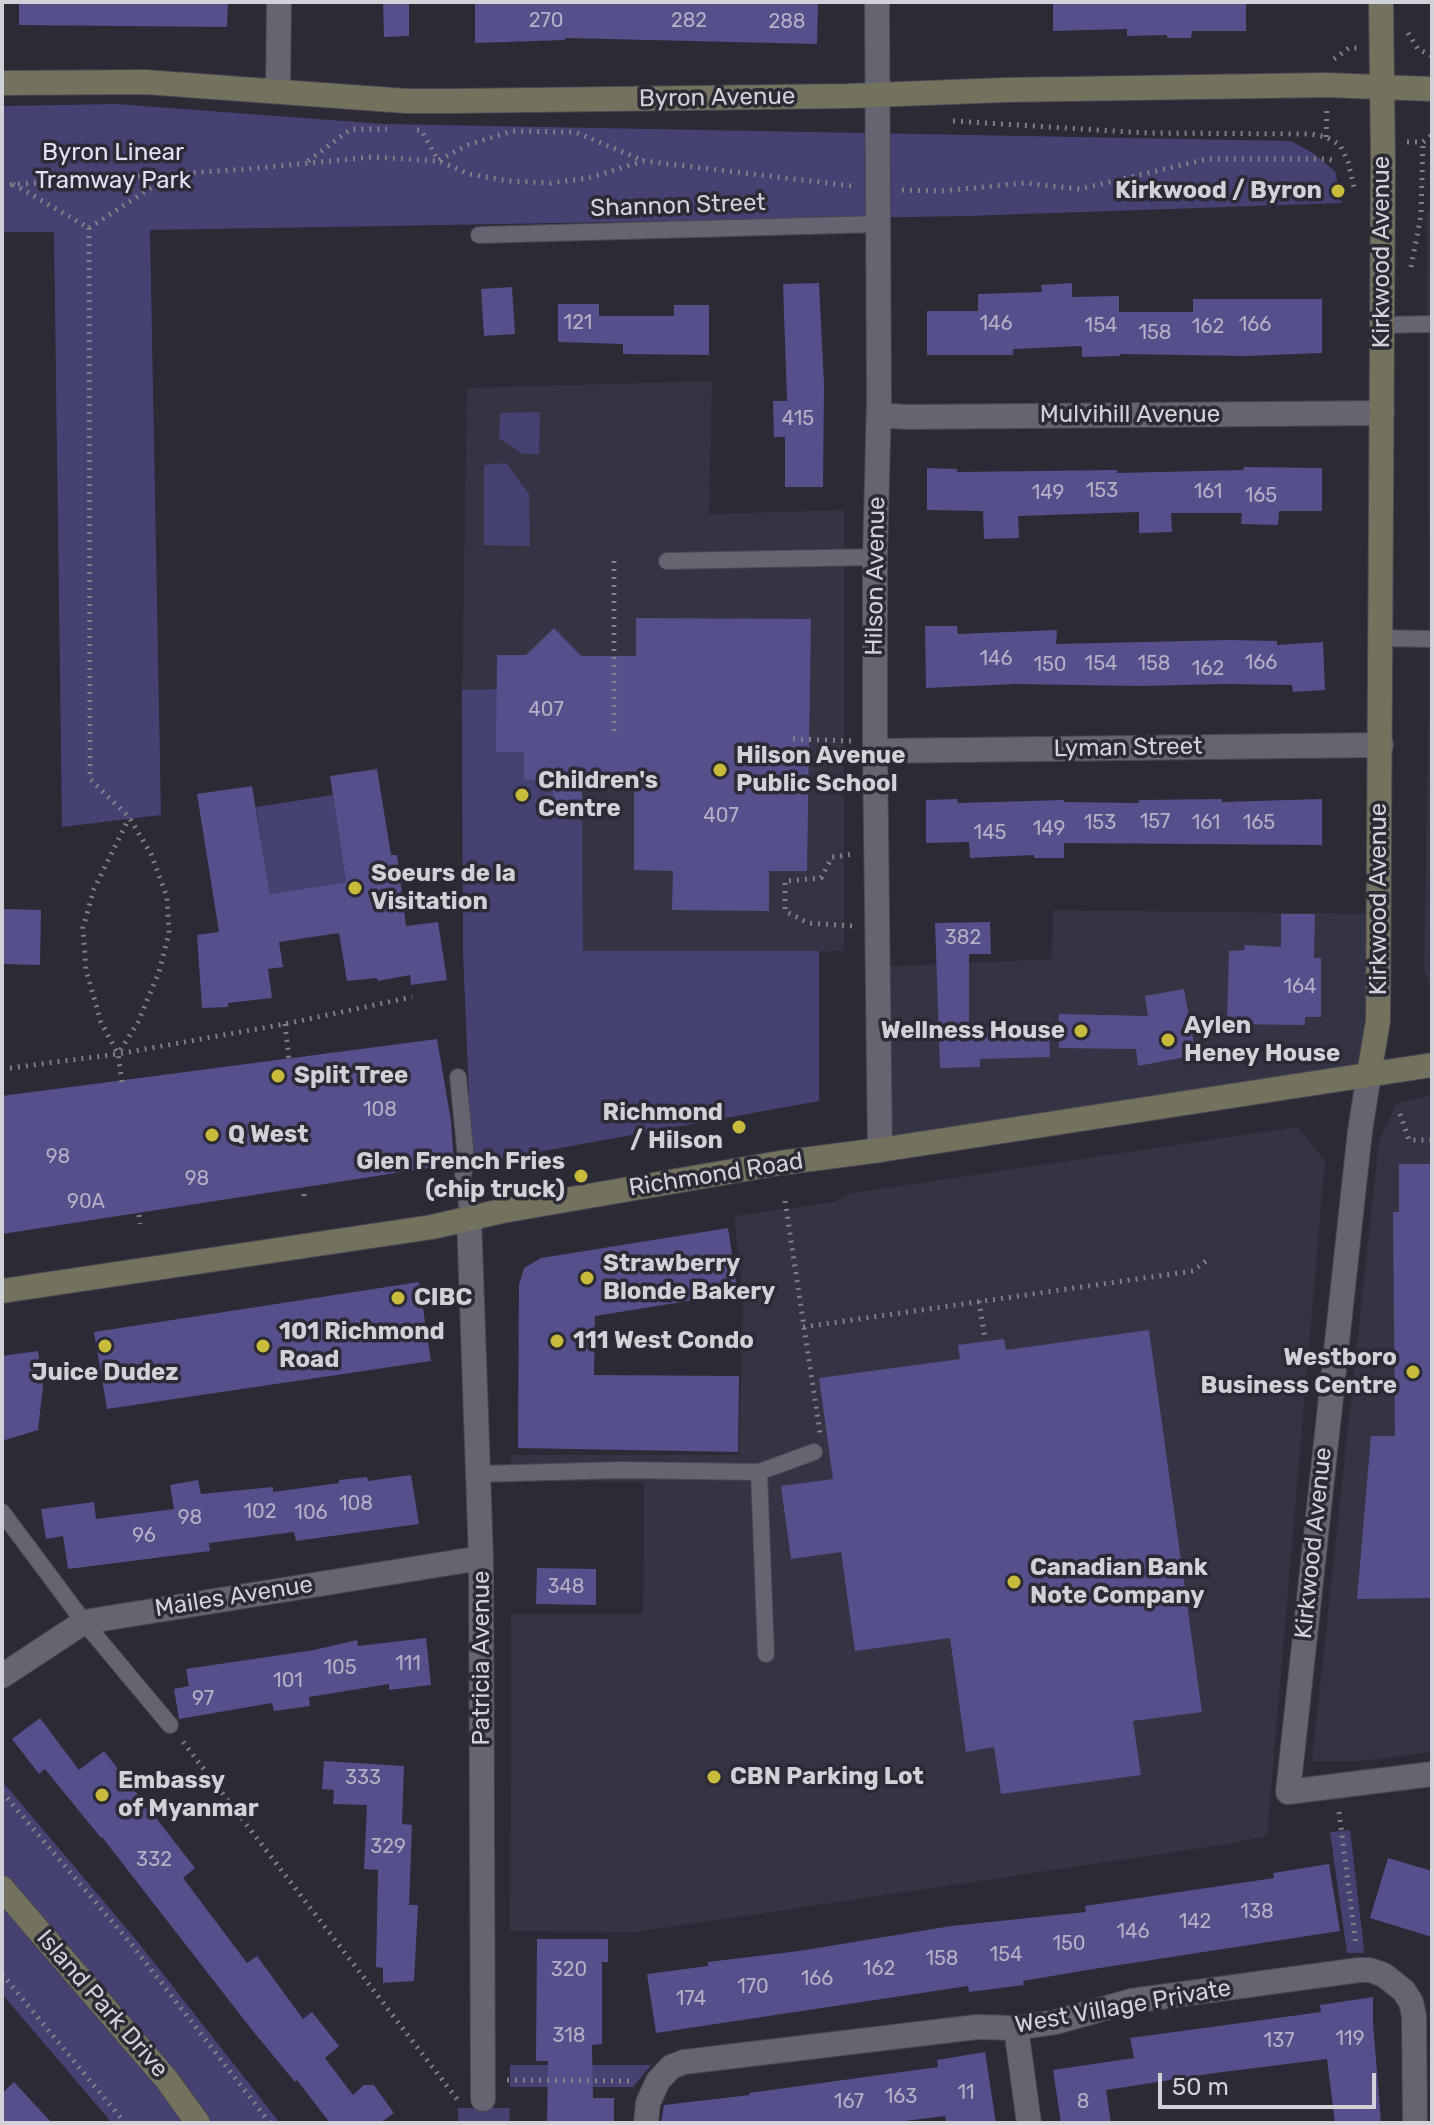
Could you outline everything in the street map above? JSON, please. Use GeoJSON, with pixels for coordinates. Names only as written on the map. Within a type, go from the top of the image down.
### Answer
{"type":"FeatureCollection","features":[{"type":"Feature","properties":{"kind":"main road","name":"Kirkwood Avenue"},"geometry":{"type":"LineString","coordinates":[[1369,1074],[1378,1021],[1381,2]]}},
{"type":"Feature","properties":{"kind":"main road","name":"Byron Avenue"},"geometry":{"type":"LineString","coordinates":[[2,83],[145,82],[406,101],[1381,85],[1432,89]]}},
{"type":"Feature","properties":{"kind":"main road","name":"Richmond Road"},"geometry":{"type":"LineString","coordinates":[[2,1291],[432,1227],[780,1163],[1432,1065]]}},
{"type":"Feature","properties":{"kind":"main road","name":"Island Park Drive"},"geometry":{"type":"LineString","coordinates":[[2,1888],[167,2080],[198,2123]]}},
{"type":"Feature","properties":{"kind":"street"},"geometry":{"type":"LineString","coordinates":[[278,90],[279,2]]}},
{"type":"Feature","properties":{"kind":"street","name":"Hilson Avenue"},"geometry":{"type":"LineString","coordinates":[[877,2],[879,415],[875,746],[880,1150]]}},
{"type":"Feature","properties":{"kind":"street","name":"Mulvihill Avenue"},"geometry":{"type":"LineString","coordinates":[[879,415],[1382,413]]}},
{"type":"Feature","properties":{"kind":"street","name":"Lyman Street"},"geometry":{"type":"LineString","coordinates":[[875,746],[1381,745]]}},
{"type":"Feature","properties":{"kind":"street","name":"Kirkwood Avenue"},"geometry":{"type":"LineString","coordinates":[[1336,1786],[1288,1792],[1358,1146],[1369,1074]]}},
{"type":"Feature","properties":{"kind":"street","name":"Patricia Avenue"},"geometry":{"type":"LineString","coordinates":[[469,1218],[481,1558],[476,2095]]}},
{"type":"Feature","properties":{"kind":"street","name":"Mailes Avenue"},"geometry":{"type":"LineString","coordinates":[[2,1676],[84,1622],[481,1558]]}},
{"type":"Feature","properties":{"kind":"street"},"geometry":{"type":"LineString","coordinates":[[1336,1786],[1432,1774]]}},
{"type":"Feature","properties":{"kind":"street","name":"West Village Private"},"geometry":{"type":"LineString","coordinates":[[658,2081],[671,2067],[684,2062],[977,2027],[1016,2028],[1056,2022],[1131,2001],[1370,1970],[1395,1982],[1411,2002],[1414,2016],[1415,2123]]}},
{"type":"Feature","properties":{"kind":"street"},"geometry":{"type":"LineString","coordinates":[[1016,2028],[1029,2123]]}},
{"type":"Feature","properties":{"kind":"street"},"geometry":{"type":"LineString","coordinates":[[646,2123],[648,2103],[658,2081]]}},
{"type":"Feature","properties":{"kind":"lane","name":"Shannon Street"},"geometry":{"type":"LineString","coordinates":[[479,235],[878,224]]}},
{"type":"Feature","properties":{"kind":"lane"},"geometry":{"type":"LineString","coordinates":[[1381,325],[1432,324]]}},
{"type":"Feature","properties":{"kind":"lane"},"geometry":{"type":"LineString","coordinates":[[667,561],[875,557]]}},
{"type":"Feature","properties":{"kind":"lane"},"geometry":{"type":"LineString","coordinates":[[1380,638],[1432,639]]}},
{"type":"Feature","properties":{"kind":"lane"},"geometry":{"type":"LineString","coordinates":[[458,1077],[466,1158],[463,1176],[469,1218]]}},
{"type":"Feature","properties":{"kind":"lane"},"geometry":{"type":"LineString","coordinates":[[479,1474],[621,1470],[759,1472],[814,1452]]}},
{"type":"Feature","properties":{"kind":"lane"},"geometry":{"type":"LineString","coordinates":[[759,1472],[766,1654]]}},
{"type":"Feature","properties":{"kind":"lane"},"geometry":{"type":"LineString","coordinates":[[2,1512],[84,1622],[170,1725]]}},
{"type":"Feature","properties":{"kind":"path"},"geometry":{"type":"LineString","coordinates":[[1418,49],[1432,56]]}},
{"type":"Feature","properties":{"kind":"path"},"geometry":{"type":"LineString","coordinates":[[947,120],[1147,133],[1311,134],[1326,137],[1340,145]]}},
{"type":"Feature","properties":{"kind":"path"},"geometry":{"type":"LineString","coordinates":[[306,162],[351,129],[391,129]]}},
{"type":"Feature","properties":{"kind":"path"},"geometry":{"type":"LineString","coordinates":[[413,130],[421,130],[439,161]]}},
{"type":"Feature","properties":{"kind":"path"},"geometry":{"type":"LineString","coordinates":[[439,161],[468,145],[512,131],[575,132],[644,161],[878,190],[941,191],[1015,183],[1080,189],[1207,159],[1336,161]]}},
{"type":"Feature","properties":{"kind":"path"},"geometry":{"type":"LineString","coordinates":[[1408,279],[1421,215],[1423,142],[1432,135]]}},
{"type":"Feature","properties":{"kind":"path"},"geometry":{"type":"LineString","coordinates":[[2,185],[248,169],[372,157],[439,161],[469,174],[509,181],[551,183],[588,178],[644,161]]}},
{"type":"Feature","properties":{"kind":"path"},"geometry":{"type":"LineString","coordinates":[[89,228],[175,172]]}},
{"type":"Feature","properties":{"kind":"path"},"geometry":{"type":"LineString","coordinates":[[13,184],[89,228]]}},
{"type":"Feature","properties":{"kind":"path"},"geometry":{"type":"LineString","coordinates":[[89,228],[90,779],[129,817],[151,854],[167,897],[169,933],[154,988],[118,1054]]}},
{"type":"Feature","properties":{"kind":"path"},"geometry":{"type":"LineString","coordinates":[[614,558],[614,731]]}},
{"type":"Feature","properties":{"kind":"path"},"geometry":{"type":"LineString","coordinates":[[793,739],[875,746]]}},
{"type":"Feature","properties":{"kind":"path"},"geometry":{"type":"LineString","coordinates":[[122,1082],[118,1054],[101,1022],[86,970],[83,928],[94,889],[129,817]]}},
{"type":"Feature","properties":{"kind":"path"},"geometry":{"type":"LineString","coordinates":[[876,853],[832,857],[821,878],[785,881],[785,911],[808,923],[877,927]]}},
{"type":"Feature","properties":{"kind":"path"},"geometry":{"type":"LineString","coordinates":[[2,1069],[118,1054],[412,997]]}},
{"type":"Feature","properties":{"kind":"path"},"geometry":{"type":"LineString","coordinates":[[285,1024],[289,1059]]}},
{"type":"Feature","properties":{"kind":"path"},"geometry":{"type":"LineString","coordinates":[[1400,1114],[1409,1140],[1432,1140]]}},
{"type":"Feature","properties":{"kind":"path"},"geometry":{"type":"LineString","coordinates":[[304,1188],[304,1196]]}},
{"type":"Feature","properties":{"kind":"path"},"geometry":{"type":"LineString","coordinates":[[785,1201],[816,1403]]}},
{"type":"Feature","properties":{"kind":"path"},"geometry":{"type":"LineString","coordinates":[[139,1215],[140,1224]]}},
{"type":"Feature","properties":{"kind":"path"},"geometry":{"type":"LineString","coordinates":[[803,1327],[1193,1271],[1210,1258]]}},
{"type":"Feature","properties":{"kind":"path"},"geometry":{"type":"LineString","coordinates":[[979,1301],[985,1339]]}},
{"type":"Feature","properties":{"kind":"path"},"geometry":{"type":"LineString","coordinates":[[170,1725],[476,2095],[658,2081]]}},
{"type":"Feature","properties":{"kind":"path"},"geometry":{"type":"LineString","coordinates":[[1336,1786],[1359,1970]]}},
{"type":"Feature","properties":{"kind":"path"},"geometry":{"type":"LineString","coordinates":[[2,1792],[132,1945],[270,2123]]}},
{"type":"Feature","properties":{"kind":"path"},"geometry":{"type":"LineString","coordinates":[[2,1974],[125,2123]]}},
{"type":"Feature","properties":{"kind":"shaded area"},"geometry":{"type":"Polygon","coordinates":[[[1432,203],[1432,991],[1424,970],[1429,685],[1427,215],[1432,203]]]}},
{"type":"Feature","properties":{"kind":"shaded area","name":"Hilson Avenue Public School"},"geometry":{"type":"Polygon","coordinates":[[[712,381],[709,514],[844,510],[844,951],[819,952],[819,1101],[472,1164],[463,952],[462,690],[467,388],[712,381]]]}},
{"type":"Feature","properties":{"kind":"shaded area"},"geometry":{"type":"Polygon","coordinates":[[[1053,910],[1378,914],[1369,1074],[880,1150],[878,967],[1052,959],[1053,910]]]}},
{"type":"Feature","properties":{"kind":"shaded area"},"geometry":{"type":"Polygon","coordinates":[[[1432,1095],[1432,1752],[1360,1761],[1312,1761],[1379,1141],[1397,1103],[1432,1095]]]}},
{"type":"Feature","properties":{"kind":"shaded area"},"geometry":{"type":"Polygon","coordinates":[[[1297,1127],[1325,1160],[1267,1836],[636,1932],[510,1931],[511,1614],[643,1614],[644,1548],[644,1482],[511,1481],[511,1455],[739,1455],[743,1296],[734,1216],[835,1202],[852,1193],[1297,1127]]]}},
{"type":"Feature","properties":{"kind":"green space","name":"Byron Linear Tramway Park"},"geometry":{"type":"Polygon","coordinates":[[[116,104],[384,124],[1291,141],[1313,153],[1335,171],[1342,203],[967,216],[150,230],[161,815],[62,827],[54,232],[2,232],[2,106],[116,104]]]}},
{"type":"Feature","properties":{"kind":"green space"},"geometry":{"type":"Polygon","coordinates":[[[540,412],[539,454],[523,454],[499,438],[500,413],[540,412]]]}},
{"type":"Feature","properties":{"kind":"green space"},"geometry":{"type":"Polygon","coordinates":[[[506,463],[529,494],[530,546],[484,545],[484,465],[506,463]]]}},
{"type":"Feature","properties":{"kind":"green space"},"geometry":{"type":"Polygon","coordinates":[[[497,689],[497,751],[524,752],[582,809],[583,951],[819,951],[819,1101],[472,1164],[463,952],[462,690],[497,689]]]}},
{"type":"Feature","properties":{"kind":"green space"},"geometry":{"type":"Polygon","coordinates":[[[333,795],[346,882],[270,894],[256,807],[333,795]]]}},
{"type":"Feature","properties":{"kind":"green space"},"geometry":{"type":"Polygon","coordinates":[[[2,1781],[138,1942],[280,2123],[112,2123],[2,1994],[2,1781]]]}},
{"type":"Feature","properties":{"kind":"green space"},"geometry":{"type":"Polygon","coordinates":[[[1350,1830],[1364,1953],[1347,1953],[1330,1832],[1350,1830]]]}},
{"type":"Feature","properties":{"kind":"green space"},"geometry":{"type":"Polygon","coordinates":[[[510,2065],[651,2065],[633,2087],[510,2087],[510,2065]]]}},
{"type":"Feature","properties":{"kind":"green space"},"geometry":{"type":"Polygon","coordinates":[[[458,2108],[510,2108],[509,2123],[458,2123],[458,2108]]]}},
{"type":"Feature","properties":{"kind":"building"},"geometry":{"type":"Polygon","coordinates":[[[19,2],[228,2],[227,27],[19,25],[19,2]]]}},
{"type":"Feature","properties":{"kind":"building"},"geometry":{"type":"Polygon","coordinates":[[[383,2],[409,2],[409,36],[384,37],[383,2]]]}},
{"type":"Feature","properties":{"kind":"building"},"geometry":{"type":"Polygon","coordinates":[[[475,2],[818,2],[817,44],[565,38],[475,43],[475,2]]]}},
{"type":"Feature","properties":{"kind":"building"},"geometry":{"type":"Polygon","coordinates":[[[1053,2],[1246,2],[1246,31],[1192,31],[1191,38],[1167,38],[1167,35],[1127,36],[1127,29],[1053,31],[1053,2]]]}},
{"type":"Feature","properties":{"kind":"building"},"geometry":{"type":"Polygon","coordinates":[[[819,283],[824,384],[823,487],[785,487],[785,437],[774,437],[773,401],[787,401],[783,284],[819,283]]]}},
{"type":"Feature","properties":{"kind":"building"},"geometry":{"type":"Polygon","coordinates":[[[1072,283],[1072,297],[1119,296],[1119,312],[1193,312],[1193,299],[1322,299],[1322,353],[1082,357],[1082,346],[1013,349],[1013,355],[927,355],[927,311],[978,311],[978,294],[1042,292],[1041,285],[1072,283]]]}},
{"type":"Feature","properties":{"kind":"building"},"geometry":{"type":"Polygon","coordinates":[[[512,287],[515,334],[484,336],[481,289],[512,287]]]}},
{"type":"Feature","properties":{"kind":"building"},"geometry":{"type":"Polygon","coordinates":[[[558,304],[599,304],[599,316],[674,316],[674,305],[709,305],[709,355],[623,354],[623,344],[558,342],[558,304]]]}},
{"type":"Feature","properties":{"kind":"building"},"geometry":{"type":"Polygon","coordinates":[[[1244,467],[1322,468],[1322,511],[1279,511],[1278,525],[1241,524],[1242,513],[1171,513],[1172,532],[1139,533],[1139,512],[1018,516],[1019,538],[984,539],[983,511],[927,510],[927,468],[957,469],[957,472],[1117,470],[1117,473],[1243,470],[1244,467]]]}},
{"type":"Feature","properties":{"kind":"building"},"geometry":{"type":"Polygon","coordinates":[[[636,618],[811,619],[807,871],[769,871],[769,911],[672,910],[673,871],[634,870],[634,783],[582,781],[582,809],[553,809],[553,781],[524,780],[524,752],[496,752],[497,655],[526,655],[554,628],[581,656],[636,656],[636,618]]]}},
{"type":"Feature","properties":{"kind":"building"},"geometry":{"type":"Polygon","coordinates":[[[925,626],[957,626],[958,634],[1057,630],[1056,644],[1230,640],[1277,641],[1277,645],[1323,642],[1325,690],[1293,692],[1292,685],[1224,684],[1015,684],[926,688],[925,626]]]}},
{"type":"Feature","properties":{"kind":"building","name":"Soeurs de la Visitation"},"geometry":{"type":"Polygon","coordinates":[[[377,769],[391,855],[397,855],[406,926],[438,922],[447,980],[411,985],[410,975],[378,981],[377,978],[347,981],[339,933],[279,942],[283,967],[268,969],[272,998],[228,1003],[228,1007],[202,1008],[197,935],[219,932],[197,794],[252,786],[270,894],[346,882],[330,776],[377,769]]]}},
{"type":"Feature","properties":{"kind":"building"},"geometry":{"type":"Polygon","coordinates":[[[957,799],[958,803],[1064,800],[1139,803],[1139,800],[1222,799],[1222,802],[1322,799],[1322,845],[1064,843],[1064,858],[1034,858],[1034,855],[970,858],[969,842],[926,843],[926,800],[957,799]]]}},
{"type":"Feature","properties":{"kind":"building"},"geometry":{"type":"Polygon","coordinates":[[[2,909],[41,910],[40,965],[2,964],[2,909]]]}},
{"type":"Feature","properties":{"kind":"building"},"geometry":{"type":"Polygon","coordinates":[[[1281,914],[1315,914],[1314,958],[1321,958],[1321,1017],[1305,1017],[1305,1025],[1227,1024],[1229,951],[1245,950],[1244,945],[1281,947],[1281,914]]]}},
{"type":"Feature","properties":{"kind":"building"},"geometry":{"type":"Polygon","coordinates":[[[990,922],[991,954],[969,954],[969,1029],[1049,1029],[1050,1057],[980,1059],[980,1067],[940,1068],[935,923],[990,922]]]}},
{"type":"Feature","properties":{"kind":"building"},"geometry":{"type":"Polygon","coordinates":[[[1184,989],[1196,1055],[1138,1066],[1136,1049],[1059,1048],[1059,1014],[1148,1016],[1145,996],[1184,989]]]}},
{"type":"Feature","properties":{"kind":"building"},"geometry":{"type":"Polygon","coordinates":[[[437,1039],[451,1121],[454,1164],[2,1234],[2,1096],[437,1039]]]}},
{"type":"Feature","properties":{"kind":"building","name":"Westboro Business Centre"},"geometry":{"type":"Polygon","coordinates":[[[1399,1164],[1432,1164],[1432,1598],[1357,1599],[1371,1436],[1395,1436],[1393,1212],[1399,1212],[1399,1164]]]}},
{"type":"Feature","properties":{"kind":"building","name":"111 West Condo"},"geometry":{"type":"Polygon","coordinates":[[[728,1228],[738,1293],[595,1316],[594,1375],[739,1376],[738,1452],[518,1448],[519,1285],[524,1268],[541,1258],[728,1228]]]}},
{"type":"Feature","properties":{"kind":"building","name":"101 Richmond Road"},"geometry":{"type":"Polygon","coordinates":[[[419,1282],[431,1361],[107,1409],[94,1332],[419,1282]]]}},
{"type":"Feature","properties":{"kind":"building","name":"Canadian Bank Note Company"},"geometry":{"type":"Polygon","coordinates":[[[1149,1330],[1202,1712],[1133,1721],[1141,1775],[1001,1794],[994,1747],[966,1752],[950,1638],[855,1651],[841,1552],[791,1559],[781,1486],[833,1479],[819,1378],[960,1359],[958,1345],[1004,1339],[1006,1350],[1149,1330]]]}},
{"type":"Feature","properties":{"kind":"building"},"geometry":{"type":"Polygon","coordinates":[[[38,1351],[43,1386],[38,1430],[2,1441],[2,1356],[38,1351]]]}},
{"type":"Feature","properties":{"kind":"building"},"geometry":{"type":"Polygon","coordinates":[[[411,1475],[419,1524],[296,1541],[294,1532],[209,1543],[210,1551],[68,1569],[63,1536],[46,1539],[41,1509],[94,1502],[96,1519],[174,1509],[170,1485],[198,1480],[201,1494],[273,1487],[273,1492],[339,1483],[339,1480],[367,1477],[368,1481],[411,1475]]]}},
{"type":"Feature","properties":{"kind":"building"},"geometry":{"type":"Polygon","coordinates":[[[537,1568],[596,1569],[596,1605],[536,1604],[537,1568]]]}},
{"type":"Feature","properties":{"kind":"building"},"geometry":{"type":"Polygon","coordinates":[[[426,1638],[431,1685],[389,1690],[389,1684],[309,1697],[310,1706],[274,1711],[272,1703],[179,1719],[174,1689],[189,1686],[186,1669],[314,1650],[357,1640],[358,1646],[426,1638]]]}},
{"type":"Feature","properties":{"kind":"building"},"geometry":{"type":"Polygon","coordinates":[[[40,1718],[79,1770],[104,1751],[195,1868],[183,1878],[247,1963],[257,1956],[303,2019],[312,2012],[339,2046],[325,2058],[353,2095],[364,2085],[374,2085],[394,2113],[380,2123],[330,2123],[252,2030],[102,1837],[45,1769],[39,1774],[12,1739],[40,1718]]]}},
{"type":"Feature","properties":{"kind":"building"},"geometry":{"type":"Polygon","coordinates":[[[324,1761],[404,1766],[402,1824],[412,1825],[409,1905],[418,1905],[414,1981],[383,1983],[383,1968],[376,1967],[378,1870],[364,1869],[367,1805],[333,1804],[334,1790],[322,1789],[324,1761]]]}},
{"type":"Feature","properties":{"kind":"building"},"geometry":{"type":"Polygon","coordinates":[[[1388,1858],[1432,1871],[1432,1937],[1370,1918],[1388,1858]]]}},
{"type":"Feature","properties":{"kind":"building"},"geometry":{"type":"Polygon","coordinates":[[[1329,1864],[1340,1931],[1087,1970],[1023,1981],[1024,1985],[969,1992],[968,1986],[656,2033],[647,1974],[951,1926],[1086,1912],[1085,1906],[1274,1878],[1273,1873],[1329,1864]]]}},
{"type":"Feature","properties":{"kind":"building"},"geometry":{"type":"Polygon","coordinates":[[[537,1939],[608,1939],[608,1962],[602,1962],[602,2044],[592,2045],[593,2098],[614,2098],[614,2123],[547,2123],[548,2061],[536,2061],[537,1939]]]}},
{"type":"Feature","properties":{"kind":"building"},"geometry":{"type":"Polygon","coordinates":[[[1373,1997],[1381,2123],[1335,2123],[1327,2059],[1106,2090],[1111,2123],[1061,2123],[1053,2070],[1134,2058],[1130,2038],[1321,2012],[1320,2005],[1373,1997]]]}},
{"type":"Feature","properties":{"kind":"building"},"geometry":{"type":"Polygon","coordinates":[[[985,2052],[996,2123],[946,2123],[945,2116],[889,2123],[661,2123],[664,2105],[938,2067],[937,2060],[985,2052]]]}},
{"type":"Feature","properties":{"kind":"building"},"geometry":{"type":"Polygon","coordinates":[[[14,2082],[52,2123],[2,2123],[2,2093],[14,2082]]]}},
{"type":"Feature","properties":{"kind":"place","name":"Kirkwood / Byron"},"geometry":{"type":"Point","coordinates":[1338,191]}},
{"type":"Feature","properties":{"kind":"place","name":"Hilson Avenue Public School"},"geometry":{"type":"Point","coordinates":[720,770]}},
{"type":"Feature","properties":{"kind":"place","name":"Children's Centre"},"geometry":{"type":"Point","coordinates":[522,795]}},
{"type":"Feature","properties":{"kind":"place","name":"Soeurs de la Visitation"},"geometry":{"type":"Point","coordinates":[355,888]}},
{"type":"Feature","properties":{"kind":"place","name":"Wellness House"},"geometry":{"type":"Point","coordinates":[1081,1031]}},
{"type":"Feature","properties":{"kind":"place","name":"Aylen Heney House"},"geometry":{"type":"Point","coordinates":[1168,1040]}},
{"type":"Feature","properties":{"kind":"place","name":"Split Tree"},"geometry":{"type":"Point","coordinates":[278,1076]}},
{"type":"Feature","properties":{"kind":"place","name":"Richmond / Hilson"},"geometry":{"type":"Point","coordinates":[739,1127]}},
{"type":"Feature","properties":{"kind":"place","name":"Q West"},"geometry":{"type":"Point","coordinates":[212,1135]}},
{"type":"Feature","properties":{"kind":"place","name":"Glen French Fries (chip truck)"},"geometry":{"type":"Point","coordinates":[581,1176]}},
{"type":"Feature","properties":{"kind":"place","name":"Strawberry Blonde Bakery"},"geometry":{"type":"Point","coordinates":[587,1278]}},
{"type":"Feature","properties":{"kind":"place","name":"CIBC"},"geometry":{"type":"Point","coordinates":[398,1298]}},
{"type":"Feature","properties":{"kind":"place","name":"111 West Condo"},"geometry":{"type":"Point","coordinates":[557,1341]}},
{"type":"Feature","properties":{"kind":"place","name":"Juice Dudez"},"geometry":{"type":"Point","coordinates":[105,1346]}},
{"type":"Feature","properties":{"kind":"place","name":"101 Richmond Road"},"geometry":{"type":"Point","coordinates":[263,1346]}},
{"type":"Feature","properties":{"kind":"place","name":"Westboro Business Centre"},"geometry":{"type":"Point","coordinates":[1413,1372]}},
{"type":"Feature","properties":{"kind":"place","name":"Canadian Bank Note Company"},"geometry":{"type":"Point","coordinates":[1014,1582]}},
{"type":"Feature","properties":{"kind":"place","name":"CBN Parking Lot"},"geometry":{"type":"Point","coordinates":[714,1777]}},
{"type":"Feature","properties":{"kind":"place","name":"Embassy of Myanmar"},"geometry":{"type":"Point","coordinates":[102,1795]}}]}
